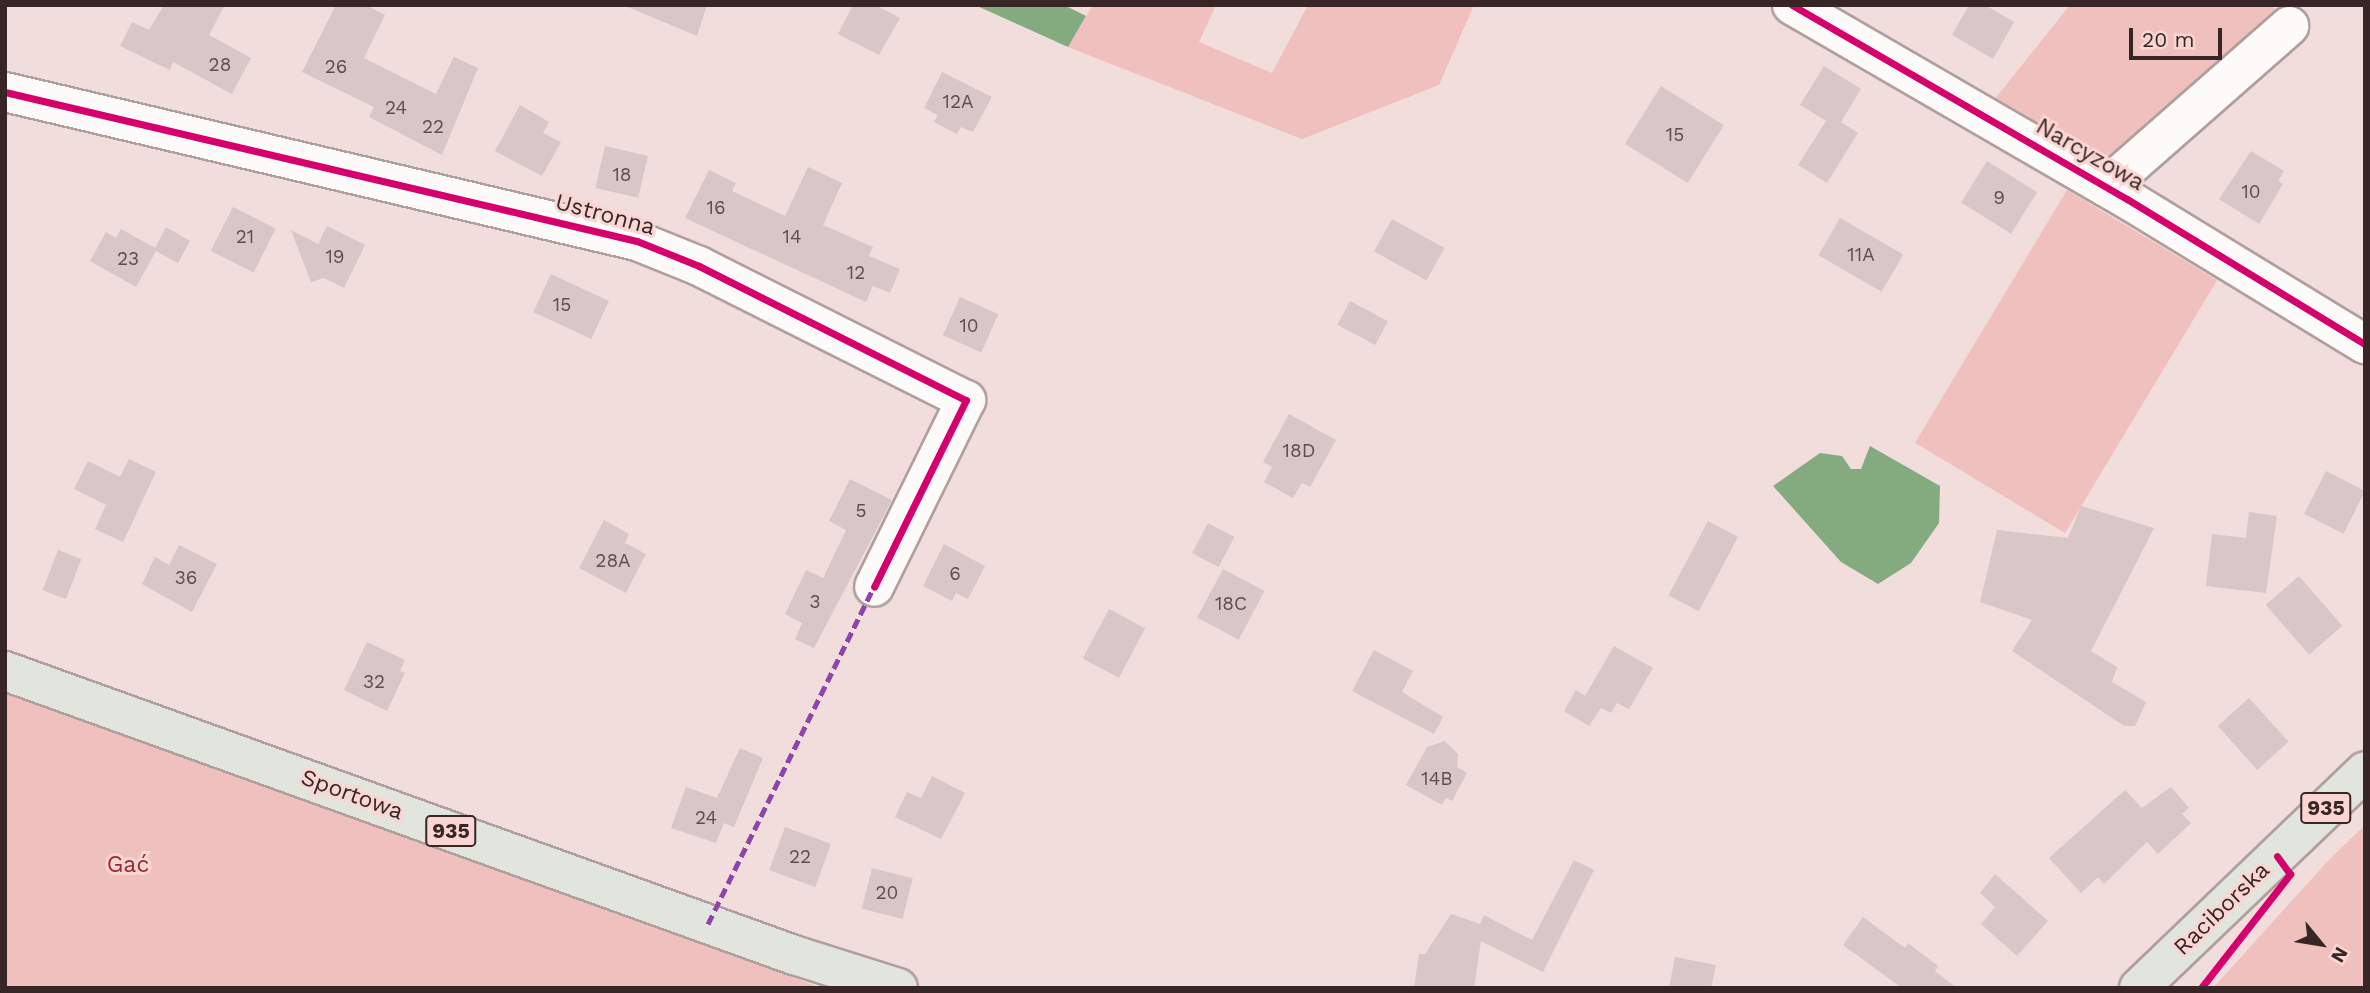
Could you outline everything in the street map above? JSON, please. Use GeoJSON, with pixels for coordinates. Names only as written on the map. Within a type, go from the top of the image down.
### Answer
{"type":"FeatureCollection","features":[{"type":"Feature","properties":{"kind":"main road","name":"Sportowa"},"geometry":{"type":"LineString","coordinates":[[5,671],[794,955],[898,988]]}},
{"type":"Feature","properties":{"kind":"main road","name":"Raciborska"},"geometry":{"type":"LineString","coordinates":[[2139,988],[2365,771]]}},
{"type":"Feature","properties":{"kind":"street","name":"Narcyzowa"},"geometry":{"type":"LineString","coordinates":[[1792,5],[2106,187],[2365,344]]}},
{"type":"Feature","properties":{"kind":"street"},"geometry":{"type":"LineString","coordinates":[[2106,187],[2289,26]]}},
{"type":"Feature","properties":{"kind":"street","name":"Ustronna"},"geometry":{"type":"LineString","coordinates":[[5,92],[637,241],[699,266],[966,400],[874,587]]}},
{"type":"Feature","properties":{"kind":"green space"},"geometry":{"type":"Polygon","coordinates":[[[1093,5],[1216,5],[1199,42],[1272,73],[1308,5],[1474,5],[1439,85],[1302,139],[1068,47],[1093,5]]]}},
{"type":"Feature","properties":{"kind":"green space"},"geometry":{"type":"Polygon","coordinates":[[[2070,5],[2268,5],[2284,14],[2104,167],[1994,100],[2070,5]]]}},
{"type":"Feature","properties":{"kind":"green space"},"geometry":{"type":"Polygon","coordinates":[[[2067,190],[2217,280],[2065,533],[1915,443],[2067,190]]]}},
{"type":"Feature","properties":{"kind":"green space","name":"Gać"},"geometry":{"type":"Polygon","coordinates":[[[5,694],[281,786],[821,988],[5,988],[5,694]]]}},
{"type":"Feature","properties":{"kind":"green space"},"geometry":{"type":"Polygon","coordinates":[[[2365,825],[2365,988],[2213,988],[2327,862],[2365,825]]]}},
{"type":"Feature","properties":{"kind":"shaded area"},"geometry":{"type":"Polygon","coordinates":[[[975,5],[1064,5],[1086,16],[1068,47],[975,5]]]}},
{"type":"Feature","properties":{"kind":"shaded area"},"geometry":{"type":"Polygon","coordinates":[[[1870,446],[1940,486],[1939,523],[1911,563],[1878,584],[1841,562],[1773,486],[1820,453],[1842,456],[1851,469],[1861,469],[1870,446]]]}},
{"type":"Feature","properties":{"kind":"building"},"geometry":{"type":"Polygon","coordinates":[[[164,5],[225,5],[209,35],[251,58],[232,94],[173,62],[170,70],[120,46],[132,22],[149,30],[164,5]]]}},
{"type":"Feature","properties":{"kind":"building"},"geometry":{"type":"Polygon","coordinates":[[[336,5],[366,5],[385,15],[364,58],[436,94],[454,57],[478,68],[442,155],[369,117],[374,107],[302,72],[336,5]]]}},
{"type":"Feature","properties":{"kind":"building"},"geometry":{"type":"Polygon","coordinates":[[[623,5],[707,5],[697,36],[623,5]]]}},
{"type":"Feature","properties":{"kind":"building"},"geometry":{"type":"Polygon","coordinates":[[[853,5],[875,5],[900,18],[879,55],[838,34],[853,5]]]}},
{"type":"Feature","properties":{"kind":"building"},"geometry":{"type":"Polygon","coordinates":[[[1969,5],[1985,5],[2014,22],[1993,59],[1952,35],[1969,5]]]}},
{"type":"Feature","properties":{"kind":"building"},"geometry":{"type":"Polygon","coordinates":[[[1824,66],[1861,89],[1841,122],[1858,133],[1827,183],[1798,165],[1826,121],[1800,105],[1824,66]]]}},
{"type":"Feature","properties":{"kind":"building"},"geometry":{"type":"Polygon","coordinates":[[[942,72],[992,97],[973,132],[961,127],[957,134],[934,122],[938,115],[924,108],[942,72]]]}},
{"type":"Feature","properties":{"kind":"building"},"geometry":{"type":"Polygon","coordinates":[[[1661,86],[1724,125],[1688,183],[1625,144],[1661,86]]]}},
{"type":"Feature","properties":{"kind":"building"},"geometry":{"type":"Polygon","coordinates":[[[520,105],[549,122],[543,133],[561,142],[542,176],[495,151],[520,105]]]}},
{"type":"Feature","properties":{"kind":"building"},"geometry":{"type":"Polygon","coordinates":[[[605,146],[648,156],[638,198],[595,188],[605,146]]]}},
{"type":"Feature","properties":{"kind":"building"},"geometry":{"type":"Polygon","coordinates":[[[2251,151],[2284,171],[2278,181],[2283,184],[2259,224],[2219,199],[2251,151]]]}},
{"type":"Feature","properties":{"kind":"building"},"geometry":{"type":"Polygon","coordinates":[[[1987,161],[2037,192],[2011,234],[1961,203],[1987,161]]]}},
{"type":"Feature","properties":{"kind":"building"},"geometry":{"type":"Polygon","coordinates":[[[808,167],[842,183],[823,225],[873,247],[869,256],[900,269],[890,293],[873,286],[866,302],[685,218],[709,170],[736,183],[732,191],[785,216],[808,167]]]}},
{"type":"Feature","properties":{"kind":"building"},"geometry":{"type":"Polygon","coordinates":[[[233,207],[276,229],[254,272],[211,251],[233,207]]]}},
{"type":"Feature","properties":{"kind":"building"},"geometry":{"type":"Polygon","coordinates":[[[1840,218],[1903,254],[1882,292],[1818,255],[1840,218]]]}},
{"type":"Feature","properties":{"kind":"building"},"geometry":{"type":"Polygon","coordinates":[[[1392,219],[1444,248],[1427,280],[1374,251],[1392,219]]]}},
{"type":"Feature","properties":{"kind":"building"},"geometry":{"type":"Polygon","coordinates":[[[327,226],[365,245],[344,288],[324,278],[311,282],[291,230],[318,244],[327,226]]]}},
{"type":"Feature","properties":{"kind":"building"},"geometry":{"type":"Polygon","coordinates":[[[166,227],[190,241],[178,263],[156,251],[136,287],[90,261],[106,232],[116,238],[121,229],[155,248],[166,227]]]}},
{"type":"Feature","properties":{"kind":"building"},"geometry":{"type":"Polygon","coordinates":[[[551,274],[609,301],[591,339],[533,312],[551,274]]]}},
{"type":"Feature","properties":{"kind":"building"},"geometry":{"type":"Polygon","coordinates":[[[960,297],[998,314],[981,352],[943,335],[960,297]]]}},
{"type":"Feature","properties":{"kind":"building"},"geometry":{"type":"Polygon","coordinates":[[[1350,301],[1388,321],[1375,345],[1337,325],[1350,301]]]}},
{"type":"Feature","properties":{"kind":"building"},"geometry":{"type":"Polygon","coordinates":[[[1289,414],[1336,440],[1310,487],[1302,483],[1293,498],[1264,482],[1272,467],[1263,462],[1289,414]]]}},
{"type":"Feature","properties":{"kind":"building"},"geometry":{"type":"Polygon","coordinates":[[[129,459],[156,472],[123,542],[95,529],[106,505],[74,489],[88,461],[120,477],[129,459]]]}},
{"type":"Feature","properties":{"kind":"building"},"geometry":{"type":"Polygon","coordinates":[[[2326,471],[2365,491],[2343,534],[2304,514],[2326,471]]]}},
{"type":"Feature","properties":{"kind":"building"},"geometry":{"type":"Polygon","coordinates":[[[850,479],[892,500],[814,648],[795,639],[802,623],[785,614],[806,570],[823,578],[846,530],[829,521],[850,479]]]}},
{"type":"Feature","properties":{"kind":"building"},"geometry":{"type":"Polygon","coordinates":[[[2081,506],[2154,528],[2091,651],[2117,667],[2112,682],[2146,702],[2135,726],[2124,726],[2012,651],[2032,620],[1980,602],[1997,530],[2068,538],[2081,506]]]}},
{"type":"Feature","properties":{"kind":"building"},"geometry":{"type":"Polygon","coordinates":[[[2249,512],[2277,516],[2266,593],[2206,586],[2212,534],[2246,538],[2249,512]]]}},
{"type":"Feature","properties":{"kind":"building"},"geometry":{"type":"Polygon","coordinates":[[[604,520],[629,534],[625,543],[646,554],[626,593],[579,568],[604,520]]]}},
{"type":"Feature","properties":{"kind":"building"},"geometry":{"type":"Polygon","coordinates":[[[1708,521],[1738,537],[1699,611],[1669,595],[1708,521]]]}},
{"type":"Feature","properties":{"kind":"building"},"geometry":{"type":"Polygon","coordinates":[[[1208,523],[1234,537],[1219,567],[1192,553],[1208,523]]]}},
{"type":"Feature","properties":{"kind":"building"},"geometry":{"type":"Polygon","coordinates":[[[944,544],[985,566],[968,599],[956,593],[952,601],[923,586],[944,544]]]}},
{"type":"Feature","properties":{"kind":"building"},"geometry":{"type":"Polygon","coordinates":[[[179,545],[217,564],[192,612],[142,584],[155,557],[169,565],[179,545]]]}},
{"type":"Feature","properties":{"kind":"building"},"geometry":{"type":"Polygon","coordinates":[[[58,550],[81,559],[66,599],[43,590],[58,550]]]}},
{"type":"Feature","properties":{"kind":"building"},"geometry":{"type":"Polygon","coordinates":[[[1223,569],[1264,591],[1239,640],[1197,618],[1223,569]]]}},
{"type":"Feature","properties":{"kind":"building"},"geometry":{"type":"Polygon","coordinates":[[[2299,576],[2342,626],[2309,655],[2266,605],[2299,576]]]}},
{"type":"Feature","properties":{"kind":"building"},"geometry":{"type":"Polygon","coordinates":[[[1109,609],[1145,628],[1119,678],[1083,658],[1109,609]]]}},
{"type":"Feature","properties":{"kind":"building"},"geometry":{"type":"Polygon","coordinates":[[[367,642],[405,660],[400,671],[405,673],[387,711],[344,690],[367,642]]]}},
{"type":"Feature","properties":{"kind":"building"},"geometry":{"type":"Polygon","coordinates":[[[1614,646],[1653,668],[1629,709],[1617,703],[1611,713],[1601,708],[1589,726],[1564,711],[1576,690],[1585,696],[1614,646]]]}},
{"type":"Feature","properties":{"kind":"building"},"geometry":{"type":"Polygon","coordinates":[[[1374,650],[1413,671],[1402,692],[1443,717],[1434,734],[1352,691],[1374,650]]]}},
{"type":"Feature","properties":{"kind":"building"},"geometry":{"type":"Polygon","coordinates":[[[2249,698],[2288,742],[2257,770],[2218,726],[2249,698]]]}},
{"type":"Feature","properties":{"kind":"building"},"geometry":{"type":"Polygon","coordinates":[[[1445,741],[1458,754],[1457,767],[1467,773],[1452,801],[1446,798],[1442,805],[1406,785],[1427,747],[1445,741]]]}},
{"type":"Feature","properties":{"kind":"building"},"geometry":{"type":"Polygon","coordinates":[[[740,748],[763,758],[734,827],[724,823],[716,843],[671,828],[686,787],[717,798],[740,748]]]}},
{"type":"Feature","properties":{"kind":"building"},"geometry":{"type":"Polygon","coordinates":[[[932,776],[965,793],[941,839],[895,817],[907,792],[921,798],[932,776]]]}},
{"type":"Feature","properties":{"kind":"building"},"geometry":{"type":"Polygon","coordinates":[[[2171,787],[2189,808],[2182,814],[2191,823],[2158,854],[2147,842],[2104,884],[2098,877],[2081,893],[2049,858],[2125,790],[2142,808],[2171,787]]]}},
{"type":"Feature","properties":{"kind":"building"},"geometry":{"type":"Polygon","coordinates":[[[785,827],[831,844],[815,887],[769,870],[785,827]]]}},
{"type":"Feature","properties":{"kind":"building"},"geometry":{"type":"Polygon","coordinates":[[[1574,860],[1594,870],[1543,972],[1481,941],[1474,988],[1414,988],[1419,954],[1425,954],[1451,914],[1480,924],[1484,915],[1532,940],[1574,860]]]}},
{"type":"Feature","properties":{"kind":"building"},"geometry":{"type":"Polygon","coordinates":[[[872,868],[913,878],[903,919],[862,909],[872,868]]]}},
{"type":"Feature","properties":{"kind":"building"},"geometry":{"type":"Polygon","coordinates":[[[1995,874],[2048,921],[2017,956],[1981,924],[1995,907],[1980,893],[1995,874]]]}},
{"type":"Feature","properties":{"kind":"building"},"geometry":{"type":"Polygon","coordinates":[[[1863,917],[1905,948],[1908,943],[1938,966],[1935,971],[1957,988],[1902,988],[1843,945],[1863,917]]]}},
{"type":"Feature","properties":{"kind":"building"},"geometry":{"type":"Polygon","coordinates":[[[1675,957],[1716,965],[1711,988],[1669,988],[1675,957]]]}},
{"type":"Feature","properties":{"kind":"marked path"},"geometry":{"type":"LineString","coordinates":[[708,924],[874,587]]}},
{"type":"Feature","properties":{"kind":"cycle path"},"geometry":{"type":"LineString","coordinates":[[1792,5],[2127,199],[2365,344]]}},
{"type":"Feature","properties":{"kind":"cycle path"},"geometry":{"type":"LineString","coordinates":[[5,92],[637,241],[699,266],[966,400],[874,587]]}},
{"type":"Feature","properties":{"kind":"cycle path"},"geometry":{"type":"LineString","coordinates":[[2201,988],[2290,874],[2277,856]]}}]}
